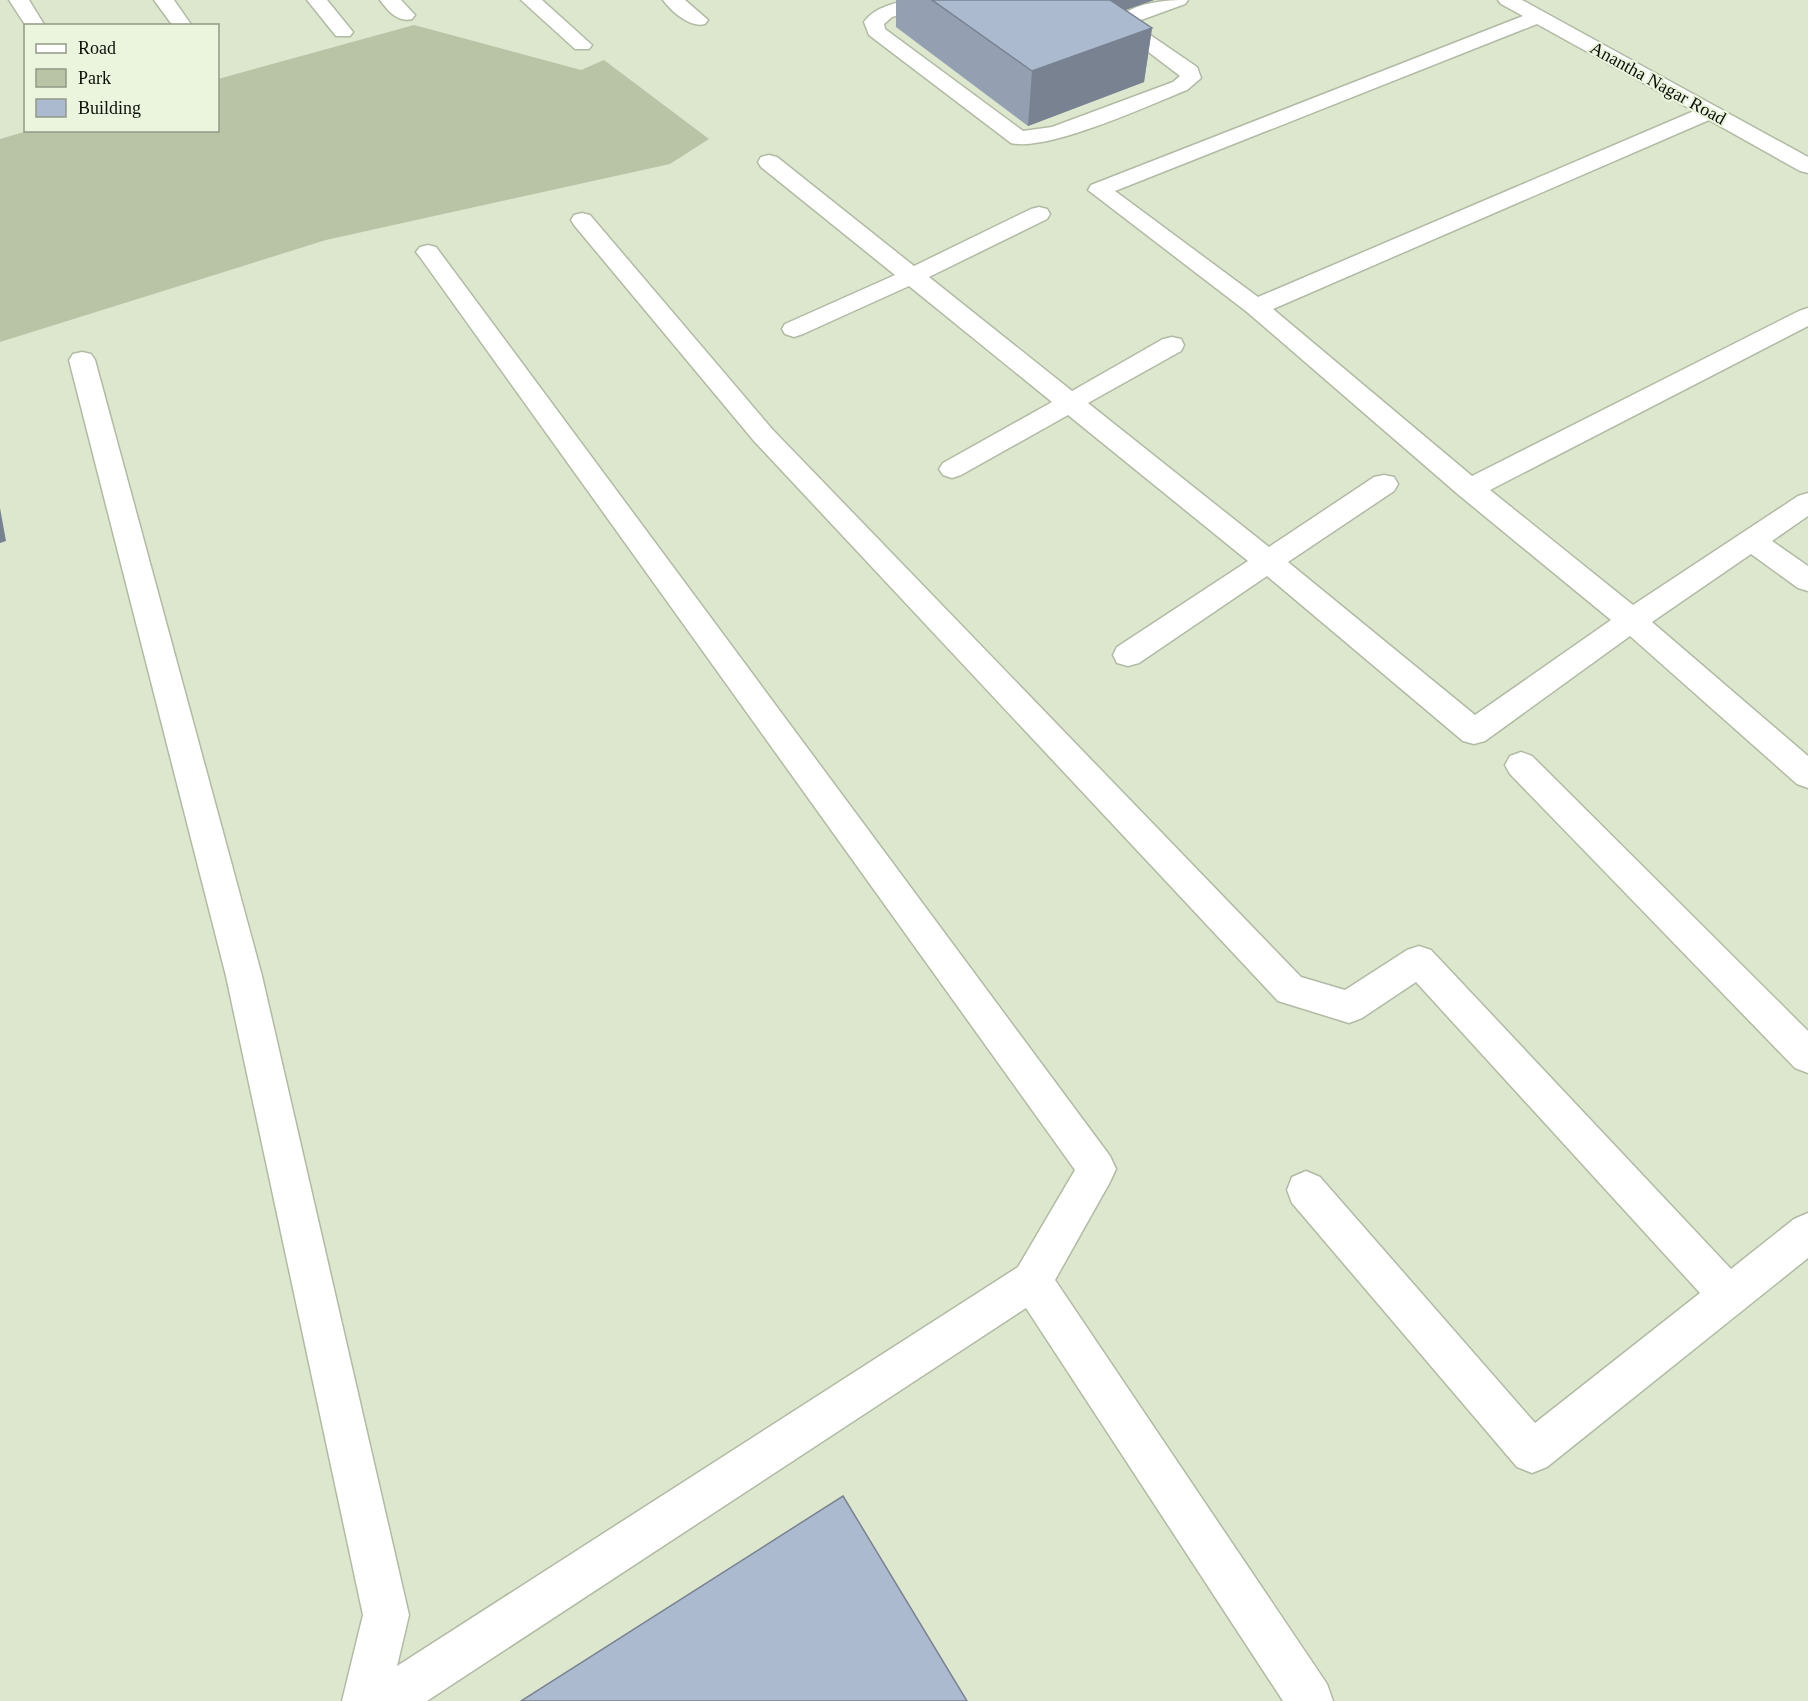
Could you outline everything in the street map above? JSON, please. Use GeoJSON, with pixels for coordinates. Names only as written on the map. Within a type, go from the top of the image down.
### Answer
{"type":"FeatureCollection","features":[{"type":"Feature","properties":{"kind":"street"},"geometry":{"type":"LineString","coordinates":[[19,0],[34,24]]}},
{"type":"Feature","properties":{"kind":"street"},"geometry":{"type":"LineString","coordinates":[[164,0],[182,24]]}},
{"type":"Feature","properties":{"kind":"street"},"geometry":{"type":"LineString","coordinates":[[316,0],[343,32]]}},
{"type":"Feature","properties":{"kind":"street"},"geometry":{"type":"LineString","coordinates":[[390,0],[405,15]]}},
{"type":"Feature","properties":{"kind":"street"},"geometry":{"type":"LineString","coordinates":[[531,0],[582,45]]}},
{"type":"Feature","properties":{"kind":"street"},"geometry":{"type":"LineString","coordinates":[[673,0],[698,20]]}},
{"type":"Feature","properties":{"kind":"street"},"geometry":{"type":"LineString","coordinates":[[926,0],[885,13],[874,22],[876,31],[1019,138],[1056,133],[1180,86],[1191,78],[1190,71],[1127,28],[1127,21],[1134,16],[1179,0]]}},
{"type":"Feature","properties":{"kind":"street","name":"Anantha Nagar Road"},"geometry":{"type":"LineString","coordinates":[[1508,0],[1808,166]]}},
{"type":"Feature","properties":{"kind":"street"},"geometry":{"type":"LineString","coordinates":[[1538,16],[1099,190],[1256,307],[1470,489],[1632,622],[1808,774]]}},
{"type":"Feature","properties":{"kind":"street"},"geometry":{"type":"LineString","coordinates":[[1256,307],[1710,112]]}},
{"type":"Feature","properties":{"kind":"street"},"geometry":{"type":"LineString","coordinates":[[770,162],[1268,561],[1474,732],[1604,639],[1808,503]]}},
{"type":"Feature","properties":{"kind":"street"},"geometry":{"type":"LineString","coordinates":[[795,329],[913,276],[1039,214]]}},
{"type":"Feature","properties":{"kind":"street"},"geometry":{"type":"LineString","coordinates":[[582,220],[763,435],[1290,990],[1349,1007],[1419,960],[1729,1296]]}},
{"type":"Feature","properties":{"kind":"street"},"geometry":{"type":"LineString","coordinates":[[385,1701],[1032,1281],[1097,1169],[428,252]]}},
{"type":"Feature","properties":{"kind":"street"},"geometry":{"type":"LineString","coordinates":[[1470,489],[1808,316]]}},
{"type":"Feature","properties":{"kind":"street"},"geometry":{"type":"LineString","coordinates":[[952,469],[1172,345]]}},
{"type":"Feature","properties":{"kind":"street"},"geometry":{"type":"LineString","coordinates":[[82,360],[244,976],[386,1615],[365,1701]]}},
{"type":"Feature","properties":{"kind":"street"},"geometry":{"type":"LineString","coordinates":[[1128,655],[1384,484]]}},
{"type":"Feature","properties":{"kind":"street"},"geometry":{"type":"LineString","coordinates":[[1751,540],[1808,580]]}},
{"type":"Feature","properties":{"kind":"street"},"geometry":{"type":"LineString","coordinates":[[1521,765],[1808,1056]]}},
{"type":"Feature","properties":{"kind":"street"},"geometry":{"type":"LineString","coordinates":[[1306,1190],[1532,1452],[1808,1233]]}},
{"type":"Feature","properties":{"kind":"street"},"geometry":{"type":"LineString","coordinates":[[1032,1281],[1310,1701]]}},
{"type":"Feature","properties":{"kind":"green space"},"geometry":{"type":"Polygon","coordinates":[[[414,25],[581,70],[604,60],[709,139],[670,164],[326,240],[0,342],[0,139],[24,132],[219,132],[219,79],[414,25]]]}},
{"type":"Feature","properties":{"kind":"building"},"geometry":{"type":"Polygon","coordinates":[[[932,0],[1110,0],[1152,28],[1032,71],[932,0]]]}},
{"type":"Feature","properties":{"kind":"building"},"geometry":{"type":"Polygon","coordinates":[[[843,1496],[967,1701],[521,1701],[843,1496]]]}}]}
